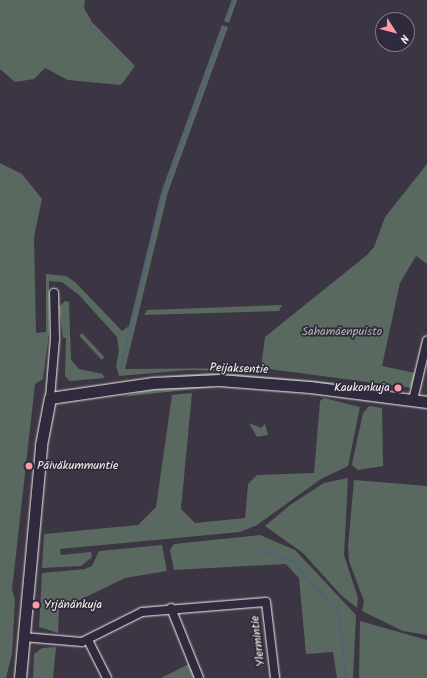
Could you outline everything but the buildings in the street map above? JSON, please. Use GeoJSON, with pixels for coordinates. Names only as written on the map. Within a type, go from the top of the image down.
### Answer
{"type":"FeatureCollection","features":[{"type":"Feature","properties":{"kind":"street"},"geometry":{"type":"LineString","coordinates":[[20,678],[41,445],[50,398],[55,339],[54,293]]}},
{"type":"Feature","properties":{"kind":"street"},"geometry":{"type":"LineString","coordinates":[[413,400],[427,341]]}},
{"type":"Feature","properties":{"kind":"street","name":"Peijaksentie"},"geometry":{"type":"LineString","coordinates":[[50,398],[153,383],[219,380],[310,387],[427,402]]}},
{"type":"Feature","properties":{"kind":"street","name":"Ylermintie"},"geometry":{"type":"LineString","coordinates":[[171,608],[266,602],[275,678]]}},
{"type":"Feature","properties":{"kind":"street"},"geometry":{"type":"LineString","coordinates":[[23,637],[88,640],[142,612],[171,608],[199,678]]}},
{"type":"Feature","properties":{"kind":"street"},"geometry":{"type":"LineString","coordinates":[[88,640],[107,678]]}},
{"type":"Feature","properties":{"kind":"green space"},"geometry":{"type":"Polygon","coordinates":[[[0,0],[85,0],[84,8],[92,22],[135,66],[121,85],[68,80],[45,68],[34,79],[15,82],[0,69],[0,0]]]}},
{"type":"Feature","properties":{"kind":"green space"},"geometry":{"type":"Polygon","coordinates":[[[232,0],[237,0],[229,23],[224,21],[232,0]]]}},
{"type":"Feature","properties":{"kind":"green space"},"geometry":{"type":"Polygon","coordinates":[[[222,25],[228,27],[168,192],[125,369],[261,368],[258,372],[189,370],[119,376],[116,366],[119,351],[117,337],[79,295],[62,282],[49,281],[49,334],[43,379],[35,384],[12,590],[15,600],[12,654],[6,678],[0,678],[0,163],[22,174],[42,199],[34,237],[36,333],[46,332],[46,274],[66,276],[75,282],[122,331],[129,326],[162,190],[222,25]]]}},
{"type":"Feature","properties":{"kind":"green space","name":"Sahamäenpuisto"},"geometry":{"type":"Polygon","coordinates":[[[427,164],[427,264],[416,256],[400,283],[382,366],[415,373],[413,388],[261,368],[265,337],[367,255],[374,247],[385,217],[427,164]]]}},
{"type":"Feature","properties":{"kind":"green space"},"geometry":{"type":"Polygon","coordinates":[[[65,301],[69,302],[71,360],[79,369],[103,374],[104,378],[70,381],[65,376],[66,338],[63,338],[59,307],[65,301]]]}},
{"type":"Feature","properties":{"kind":"green space"},"geometry":{"type":"Polygon","coordinates":[[[282,305],[279,311],[144,315],[147,310],[282,305]]]}},
{"type":"Feature","properties":{"kind":"green space"},"geometry":{"type":"Polygon","coordinates":[[[82,333],[105,357],[102,360],[79,336],[82,333]]]}},
{"type":"Feature","properties":{"kind":"green space"},"geometry":{"type":"Polygon","coordinates":[[[210,373],[360,385],[360,388],[163,376],[210,373]]]}},
{"type":"Feature","properties":{"kind":"green space"},"geometry":{"type":"Polygon","coordinates":[[[212,384],[213,387],[121,397],[156,388],[212,384]]]}},
{"type":"Feature","properties":{"kind":"green space"},"geometry":{"type":"Polygon","coordinates":[[[192,393],[181,509],[195,523],[245,518],[248,484],[257,475],[314,473],[320,401],[324,398],[360,407],[348,466],[321,479],[257,525],[240,532],[60,549],[61,555],[91,552],[92,557],[81,566],[42,568],[44,534],[138,525],[156,507],[172,395],[192,393]]]}},
{"type":"Feature","properties":{"kind":"green space"},"geometry":{"type":"Polygon","coordinates":[[[369,406],[382,408],[383,466],[358,470],[352,465],[353,459],[363,413],[369,406]]]}},
{"type":"Feature","properties":{"kind":"green space"},"geometry":{"type":"Polygon","coordinates":[[[249,423],[261,428],[265,424],[268,435],[257,437],[249,423]]]}},
{"type":"Feature","properties":{"kind":"green space"},"geometry":{"type":"Polygon","coordinates":[[[348,478],[344,555],[358,598],[357,608],[341,595],[303,553],[265,526],[290,505],[324,483],[348,478]]]}},
{"type":"Feature","properties":{"kind":"green space"},"geometry":{"type":"Polygon","coordinates":[[[354,480],[427,486],[427,635],[403,631],[362,611],[364,601],[349,561],[348,547],[354,480]]]}},
{"type":"Feature","properties":{"kind":"green space"},"geometry":{"type":"Polygon","coordinates":[[[260,535],[295,550],[356,615],[353,678],[337,678],[333,652],[306,654],[299,578],[286,564],[174,570],[170,550],[174,544],[260,535]]]}},
{"type":"Feature","properties":{"kind":"green space"},"geometry":{"type":"Polygon","coordinates":[[[162,545],[167,571],[125,578],[59,610],[58,633],[39,627],[42,573],[85,569],[92,566],[99,551],[162,545]]]}},
{"type":"Feature","properties":{"kind":"green space"},"geometry":{"type":"Polygon","coordinates":[[[360,621],[427,640],[427,678],[359,678],[360,621]]]}},
{"type":"Feature","properties":{"kind":"green space"},"geometry":{"type":"Polygon","coordinates":[[[56,647],[53,678],[33,678],[34,654],[42,648],[56,647]]]}},
{"type":"Feature","properties":{"kind":"green space"},"geometry":{"type":"Polygon","coordinates":[[[191,663],[195,678],[161,678],[191,663]]]}},
{"type":"Feature","properties":{"kind":"waterway"},"geometry":{"type":"LineString","coordinates":[[226,20],[233,0]]}},
{"type":"Feature","properties":{"kind":"waterway"},"geometry":{"type":"LineString","coordinates":[[121,368],[161,197],[224,27]]}},
{"type":"Feature","properties":{"kind":"waterway"},"geometry":{"type":"LineString","coordinates":[[263,551],[291,560],[339,613],[346,678]]}},
{"type":"Feature","properties":{"kind":"place","name":"Kaukonkuja"},"geometry":{"type":"Point","coordinates":[398,388]}},
{"type":"Feature","properties":{"kind":"place","name":"Päiväkummuntie"},"geometry":{"type":"Point","coordinates":[29,466]}},
{"type":"Feature","properties":{"kind":"place","name":"Yrjänänkuja"},"geometry":{"type":"Point","coordinates":[36,605]}}]}
